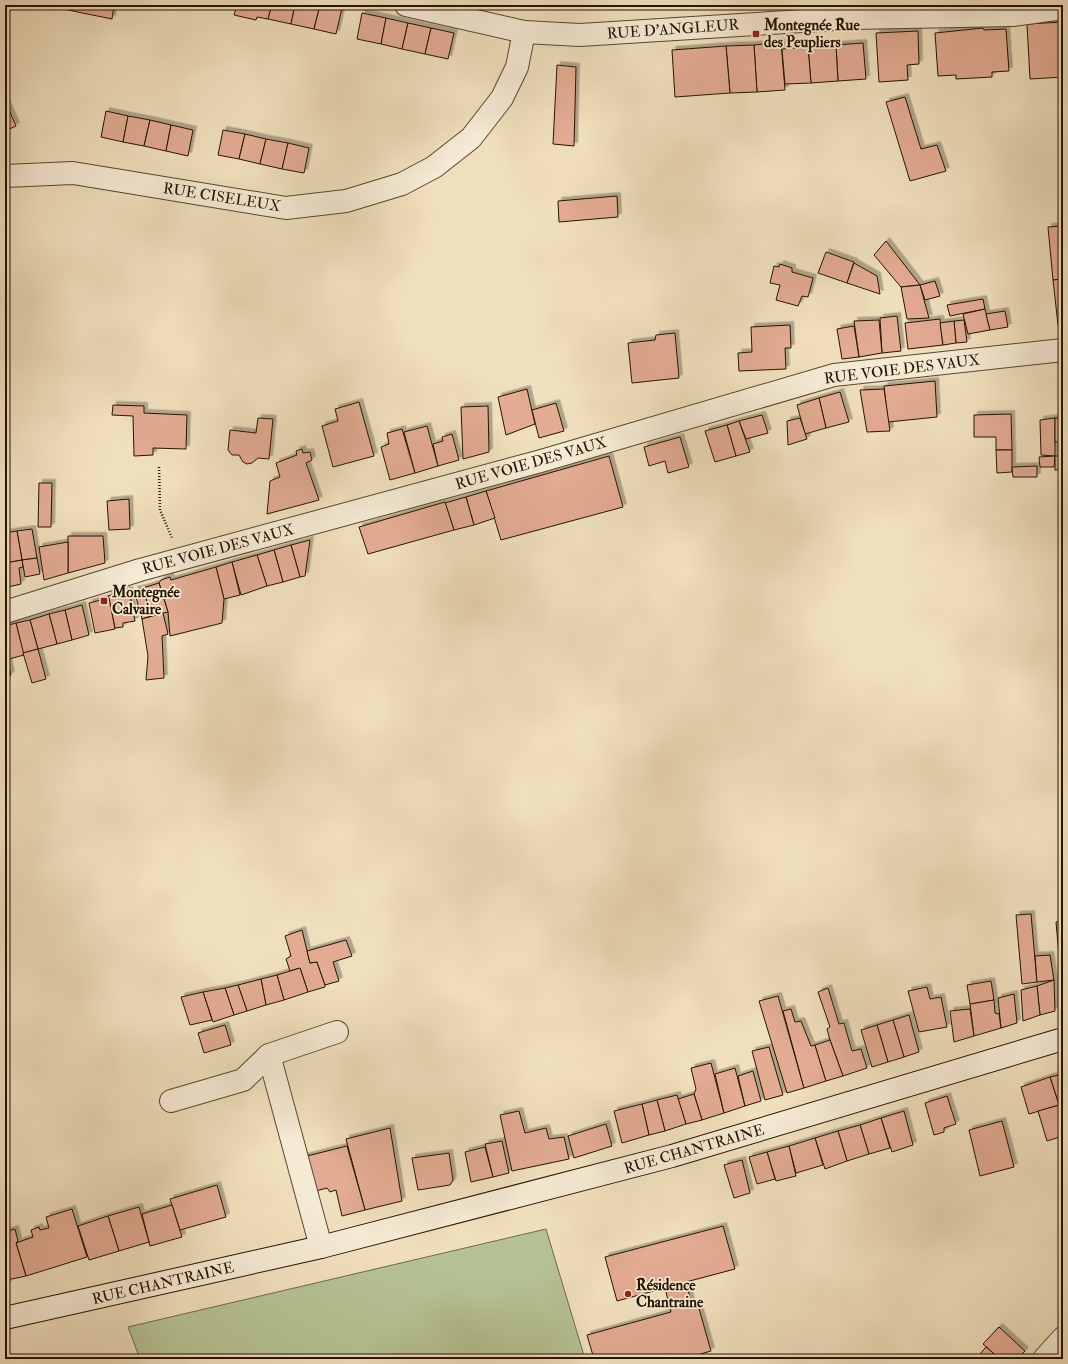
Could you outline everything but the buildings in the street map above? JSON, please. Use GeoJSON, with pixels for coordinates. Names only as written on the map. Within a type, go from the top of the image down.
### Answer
{"type":"FeatureCollection","features":[{"type":"Feature","properties":{"kind":"street","name":"RUE D'ANGLEUR"},"geometry":{"type":"LineString","coordinates":[[406,5],[524,32],[580,35],[847,11],[1014,15],[1063,8]]}},
{"type":"Feature","properties":{"kind":"street","name":"RUE CISELEUX"},"geometry":{"type":"LineString","coordinates":[[5,176],[73,173],[286,208],[346,201],[402,184],[434,167],[471,138],[502,98],[517,67],[524,32]]}},
{"type":"Feature","properties":{"kind":"street","name":"RUE VOIE DES VAUX"},"geometry":{"type":"LineString","coordinates":[[5,612],[181,559],[541,462],[834,375],[1063,350]]}},
{"type":"Feature","properties":{"kind":"street"},"geometry":{"type":"LineString","coordinates":[[171,1101],[243,1080],[269,1056],[337,1032]]}},
{"type":"Feature","properties":{"kind":"street","name":"RUE CHANTRAINE"},"geometry":{"type":"LineString","coordinates":[[5,1318],[321,1247],[672,1156],[1063,1039]]}},
{"type":"Feature","properties":{"kind":"street"},"geometry":{"type":"LineString","coordinates":[[269,1056],[321,1247]]}},
{"type":"Feature","properties":{"kind":"street"},"geometry":{"type":"LineString","coordinates":[[1044,1359],[1063,1338]]}},
{"type":"Feature","properties":{"kind":"path"},"geometry":{"type":"LineString","coordinates":[[159,467],[160,510],[181,559]]}},
{"type":"Feature","properties":{"kind":"green space"},"geometry":{"type":"Polygon","coordinates":[[[546,1229],[585,1359],[140,1359],[128,1327],[546,1229]]]}},
{"type":"Feature","properties":{"kind":"place","name":"Montegnée Rue des Peupliers"},"geometry":{"type":"Point","coordinates":[756,34]}},
{"type":"Feature","properties":{"kind":"place","name":"Montegnée Calvaire"},"geometry":{"type":"Point","coordinates":[104,601]}},
{"type":"Feature","properties":{"kind":"place","name":"Résidence Chantraine"},"geometry":{"type":"Point","coordinates":[628,1294]}}]}
